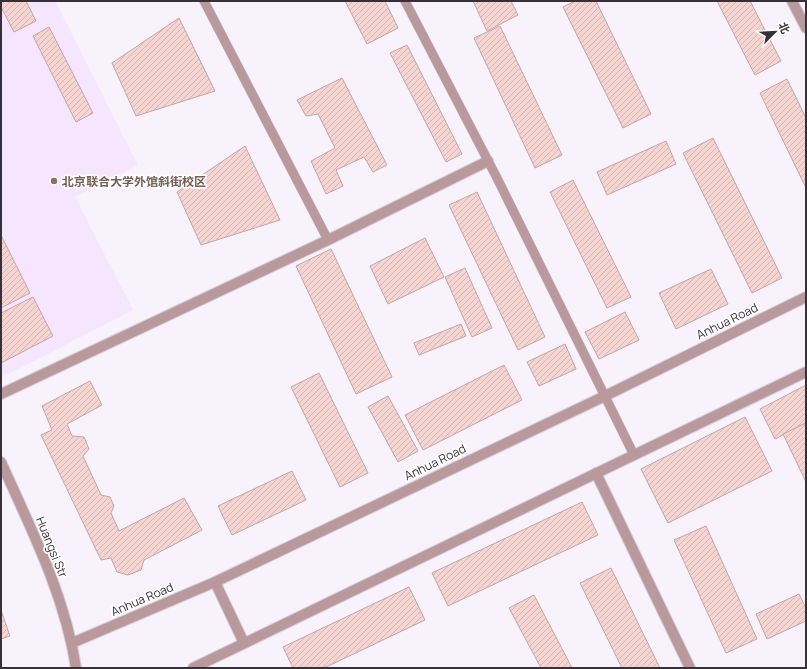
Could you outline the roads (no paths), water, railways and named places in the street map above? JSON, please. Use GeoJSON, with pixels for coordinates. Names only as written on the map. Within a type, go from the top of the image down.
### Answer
{"type":"FeatureCollection","features":[{"type":"Feature","properties":{"kind":"street"},"geometry":{"type":"LineString","coordinates":[[792,1],[806,28]]}},
{"type":"Feature","properties":{"kind":"street"},"geometry":{"type":"LineString","coordinates":[[1,394],[328,240],[488,161]]}},
{"type":"Feature","properties":{"kind":"street","name":"Anhua Road"},"geometry":{"type":"LineString","coordinates":[[72,643],[215,582],[605,396],[806,297]]}},
{"type":"Feature","properties":{"kind":"street"},"geometry":{"type":"LineString","coordinates":[[193,668],[806,372]]}},
{"type":"Feature","properties":{"kind":"street","name":"Huangsi Str"},"geometry":{"type":"LineString","coordinates":[[1,462],[35,535],[64,610],[76,668]]}},
{"type":"Feature","properties":{"kind":"street"},"geometry":{"type":"LineString","coordinates":[[596,473],[690,668]]}},
{"type":"Feature","properties":{"kind":"street"},"geometry":{"type":"LineString","coordinates":[[215,582],[244,643]]}},
{"type":"Feature","properties":{"kind":"lane"},"geometry":{"type":"LineString","coordinates":[[204,1],[328,240]]}},
{"type":"Feature","properties":{"kind":"lane"},"geometry":{"type":"LineString","coordinates":[[404,1],[488,161],[634,455]]}},
{"type":"Feature","properties":{"kind":"place","name":"北京联合大学外馆斜街校区"},"geometry":{"type":"Point","coordinates":[54,181]}}]}
